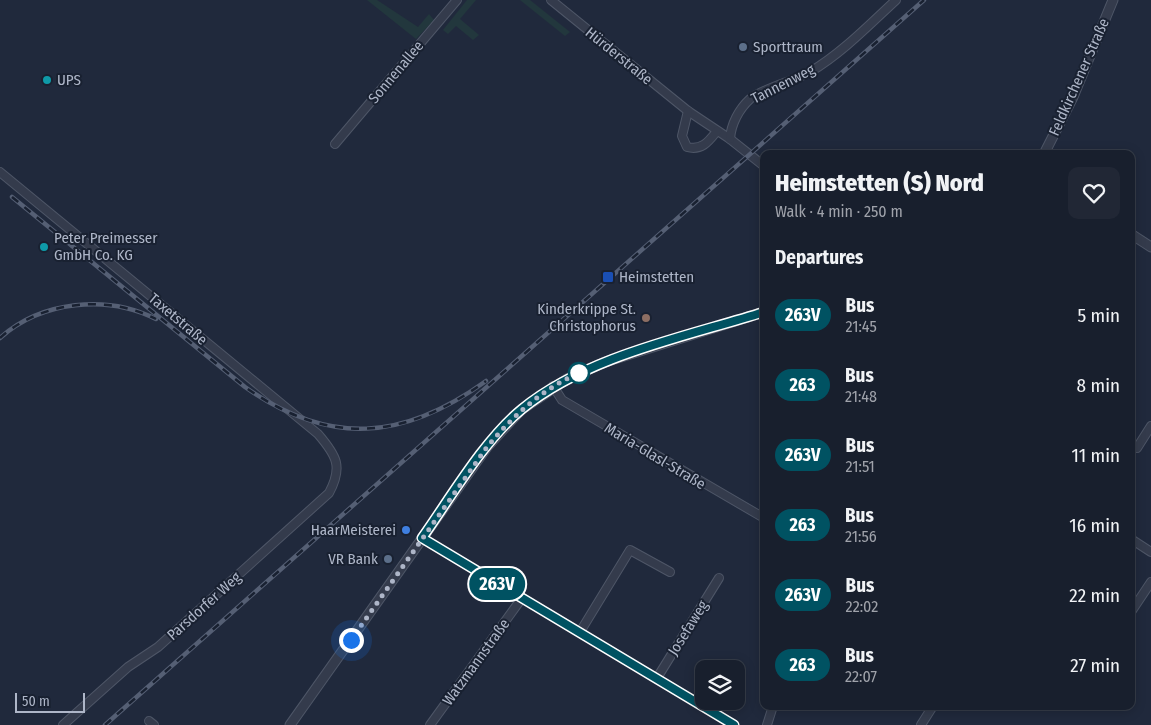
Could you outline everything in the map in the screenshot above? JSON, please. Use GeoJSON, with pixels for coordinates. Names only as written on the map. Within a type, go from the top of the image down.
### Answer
{"type":"FeatureCollection","features":[{"type":"Feature","properties":{"kind":"street","name":"Sonnenallee"},"geometry":{"type":"LineString","coordinates":[[335,144],[457,0]]}},
{"type":"Feature","properties":{"kind":"street","name":"Hürderstraße"},"geometry":{"type":"LineString","coordinates":[[551,0],[688,111],[730,139],[760,163]]}},
{"type":"Feature","properties":{"kind":"street","name":"Tannenweg"},"geometry":{"type":"LineString","coordinates":[[730,139],[731,130],[737,115],[751,98],[809,73],[834,56],[896,0]]}},
{"type":"Feature","properties":{"kind":"street","name":"Feldkirchener Straße"},"geometry":{"type":"LineString","coordinates":[[1046,150],[1073,97],[1113,0]]}},
{"type":"Feature","properties":{"kind":"street"},"geometry":{"type":"LineString","coordinates":[[688,111],[682,136],[688,147],[702,146],[717,131]]}},
{"type":"Feature","properties":{"kind":"street","name":"Taxetstraße"},"geometry":{"type":"LineString","coordinates":[[0,172],[318,434],[330,447],[337,463],[337,478]]}},
{"type":"Feature","properties":{"kind":"street"},"geometry":{"type":"LineString","coordinates":[[1135,237],[1151,247]]}},
{"type":"Feature","properties":{"kind":"street"},"geometry":{"type":"LineString","coordinates":[[292,724],[422,538],[497,435],[521,410],[553,386],[605,362],[760,313]]}},
{"type":"Feature","properties":{"kind":"street","name":"Maria-Glasl-Straße"},"geometry":{"type":"LineString","coordinates":[[553,386],[562,400],[760,516]]}},
{"type":"Feature","properties":{"kind":"street"},"geometry":{"type":"LineString","coordinates":[[1137,448],[1151,426]]}},
{"type":"Feature","properties":{"kind":"street","name":"Parsdorfer Weg"},"geometry":{"type":"LineString","coordinates":[[63,725],[128,667],[158,647],[178,630],[329,493],[337,478]]}},
{"type":"Feature","properties":{"kind":"street"},"geometry":{"type":"LineString","coordinates":[[422,538],[734,725]]}},
{"type":"Feature","properties":{"kind":"street"},"geometry":{"type":"LineString","coordinates":[[1135,542],[1151,552]]}},
{"type":"Feature","properties":{"kind":"street"},"geometry":{"type":"LineString","coordinates":[[580,632],[630,550],[670,572]]}},
{"type":"Feature","properties":{"kind":"street","name":"Josefaweg"},"geometry":{"type":"LineString","coordinates":[[657,678],[718,578]]}},
{"type":"Feature","properties":{"kind":"street"},"geometry":{"type":"LineString","coordinates":[[1135,606],[1151,582]]}},
{"type":"Feature","properties":{"kind":"street","name":"Watzmannstraße"},"geometry":{"type":"LineString","coordinates":[[430,725],[522,598]]}},
{"type":"Feature","properties":{"kind":"street"},"geometry":{"type":"LineString","coordinates":[[767,725],[771,710]]}},
{"type":"Feature","properties":{"kind":"street"},"geometry":{"type":"LineString","coordinates":[[921,725],[930,710]]}},
{"type":"Feature","properties":{"kind":"green space"},"geometry":{"type":"Polygon","coordinates":[[[367,0],[377,0],[418,27],[429,14],[434,20],[416,39],[367,0]]]}},
{"type":"Feature","properties":{"kind":"green space"},"geometry":{"type":"Polygon","coordinates":[[[467,0],[476,0],[460,19],[479,35],[473,40],[456,26],[448,34],[443,30],[467,0]]]}},
{"type":"Feature","properties":{"kind":"green space"},"geometry":{"type":"Polygon","coordinates":[[[520,0],[530,0],[570,32],[565,36],[520,0]]]}},
{"type":"Feature","properties":{"kind":"railway"},"geometry":{"type":"LineString","coordinates":[[105,725],[924,0]]}},
{"type":"Feature","properties":{"kind":"railway"},"geometry":{"type":"LineString","coordinates":[[12,197],[245,387],[276,406],[307,420],[337,427],[367,429],[396,425],[426,415],[456,401],[486,381]]}},
{"type":"Feature","properties":{"kind":"railway"},"geometry":{"type":"LineString","coordinates":[[0,338],[16,326],[35,316],[54,309],[75,305],[117,306],[137,311],[156,319]]}},
{"type":"Feature","properties":{"kind":"bus line","name":"263V"},"geometry":{"type":"LineString","coordinates":[[734,725],[422,538],[487,447],[521,410],[553,386],[605,362],[760,313]]}},
{"type":"Feature","properties":{"kind":"place","name":"Sporttraum"},"geometry":{"type":"Point","coordinates":[743,47]}},
{"type":"Feature","properties":{"kind":"place","name":"UPS"},"geometry":{"type":"Point","coordinates":[47,80]}},
{"type":"Feature","properties":{"kind":"place","name":"Peter Preimesser GmbH Co. KG"},"geometry":{"type":"Point","coordinates":[44,247]}},
{"type":"Feature","properties":{"kind":"place","name":"Heimstetten"},"geometry":{"type":"Point","coordinates":[608,277]}},
{"type":"Feature","properties":{"kind":"place","name":"Kinderkrippe St. Christophorus"},"geometry":{"type":"Point","coordinates":[646,318]}},
{"type":"Feature","properties":{"kind":"place","name":"HaarMeisterei"},"geometry":{"type":"Point","coordinates":[406,530]}},
{"type":"Feature","properties":{"kind":"place","name":"VR Bank"},"geometry":{"type":"Point","coordinates":[388,559]}},
{"type":"Feature","properties":{"kind":"route"},"geometry":{"type":"LineString","coordinates":[[351,640],[487,447],[521,410],[553,386],[579,373]]}}]}
